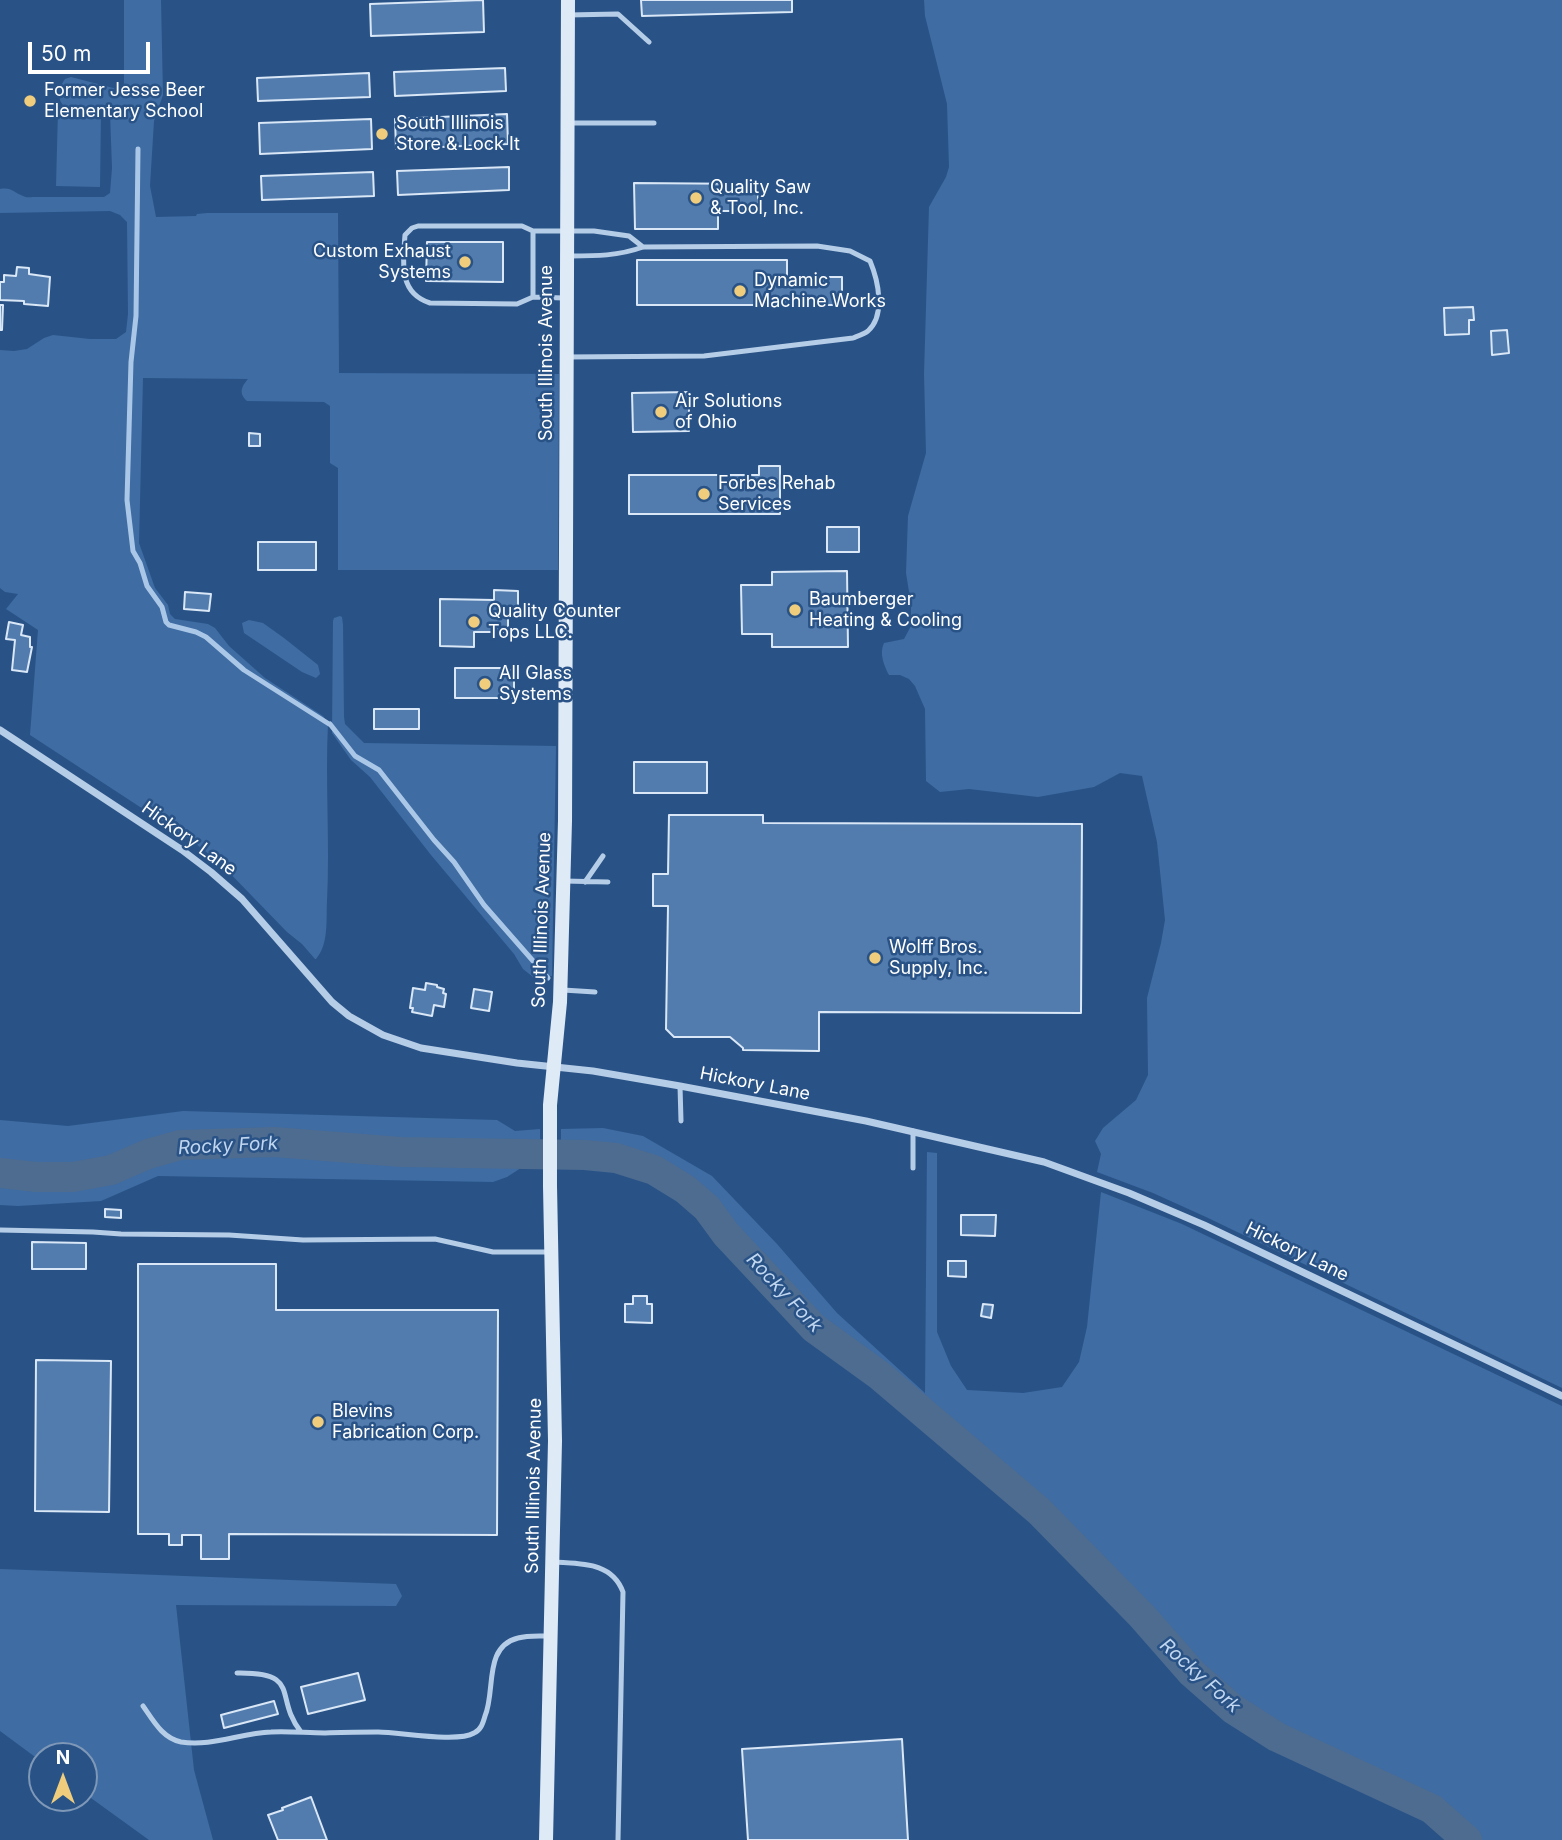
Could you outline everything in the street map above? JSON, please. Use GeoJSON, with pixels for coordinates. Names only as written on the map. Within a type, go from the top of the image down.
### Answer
{"type":"FeatureCollection","features":[{"type":"Feature","properties":{"kind":"main road","name":"South Illinois Avenue"},"geometry":{"type":"LineString","coordinates":[[546,1840],[555,1441],[550,1114],[560,990],[564,881],[568,7]]}},
{"type":"Feature","properties":{"kind":"street","name":"Hickory Lane"},"geometry":{"type":"LineString","coordinates":[[0,730],[211,872],[242,899],[332,1002],[349,1016],[383,1035],[421,1048],[553,1068],[593,1071],[680,1086],[913,1131],[1044,1162],[1139,1196],[1204,1225],[1562,1396]]}},
{"type":"Feature","properties":{"kind":"lane"},"geometry":{"type":"LineString","coordinates":[[568,7],[618,14],[649,42]]}},
{"type":"Feature","properties":{"kind":"lane"},"geometry":{"type":"LineString","coordinates":[[568,123],[654,123]]}},
{"type":"Feature","properties":{"kind":"lane"},"geometry":{"type":"LineString","coordinates":[[567,298],[533,297],[517,304],[430,303],[417,297],[409,289],[405,279],[405,235],[418,226],[522,226],[533,231],[594,231],[629,236],[643,247]]}},
{"type":"Feature","properties":{"kind":"lane"},"geometry":{"type":"LineString","coordinates":[[533,231],[533,297]]}},
{"type":"Feature","properties":{"kind":"lane"},"geometry":{"type":"LineString","coordinates":[[566,357],[704,356],[853,338],[867,332],[878,319],[878,280],[870,261],[850,251],[817,246],[643,247],[613,256],[567,256]]}},
{"type":"Feature","properties":{"kind":"lane"},"geometry":{"type":"LineString","coordinates":[[585,881],[603,856]]}},
{"type":"Feature","properties":{"kind":"lane"},"geometry":{"type":"LineString","coordinates":[[564,881],[608,881]]}},
{"type":"Feature","properties":{"kind":"lane"},"geometry":{"type":"LineString","coordinates":[[560,990],[595,992]]}},
{"type":"Feature","properties":{"kind":"lane"},"geometry":{"type":"LineString","coordinates":[[680,1086],[681,1121]]}},
{"type":"Feature","properties":{"kind":"lane"},"geometry":{"type":"LineString","coordinates":[[913,1131],[913,1168]]}},
{"type":"Feature","properties":{"kind":"lane"},"geometry":{"type":"LineString","coordinates":[[0,1230],[229,1235],[303,1240],[435,1239],[493,1252],[552,1252]]}},
{"type":"Feature","properties":{"kind":"lane"},"geometry":{"type":"LineString","coordinates":[[552,1562],[599,1567],[611,1573],[623,1592],[618,1840]]}},
{"type":"Feature","properties":{"kind":"lane"},"geometry":{"type":"LineString","coordinates":[[143,1706],[165,1734],[184,1742],[271,1732],[384,1732],[451,1737],[470,1735],[477,1732],[482,1725],[489,1708],[494,1664],[502,1647],[516,1638],[550,1636]]}},
{"type":"Feature","properties":{"kind":"lane"},"geometry":{"type":"LineString","coordinates":[[237,1673],[267,1674],[277,1679],[285,1690],[292,1718],[301,1732]]}},
{"type":"Feature","properties":{"kind":"shaded area"},"geometry":{"type":"Polygon","coordinates":[[[124,0],[161,0],[163,95],[154,121],[150,186],[156,217],[196,216],[207,213],[338,213],[339,373],[559,374],[558,570],[338,570],[338,468],[330,463],[330,406],[324,402],[247,401],[242,390],[248,379],[143,378],[139,543],[155,588],[175,619],[208,624],[215,628],[229,646],[265,678],[323,716],[328,723],[327,924],[323,946],[316,959],[218,861],[192,841],[30,735],[38,630],[6,609],[18,594],[5,592],[0,588],[0,350],[27,349],[53,335],[116,339],[126,332],[128,314],[127,222],[120,215],[110,211],[0,213],[0,189],[10,190],[24,197],[104,197],[110,193],[110,113],[106,109],[65,107],[59,93],[65,79],[71,77],[123,89],[124,0]]]}},
{"type":"Feature","properties":{"kind":"shaded area"},"geometry":{"type":"Polygon","coordinates":[[[924,0],[1562,0],[1562,1388],[1206,1217],[1097,1172],[1101,1154],[1095,1141],[1103,1128],[1136,1100],[1148,1075],[1147,998],[1165,920],[1157,842],[1142,776],[1120,773],[1094,787],[1038,797],[969,789],[940,792],[926,781],[925,709],[909,679],[900,675],[889,675],[882,655],[884,643],[904,639],[911,626],[906,573],[908,516],[926,453],[924,374],[929,207],[949,167],[947,104],[925,16],[924,0]]]}},
{"type":"Feature","properties":{"kind":"shaded area"},"geometry":{"type":"Polygon","coordinates":[[[58,110],[101,111],[100,187],[56,186],[58,110]]]}},
{"type":"Feature","properties":{"kind":"shaded area"},"geometry":{"type":"Polygon","coordinates":[[[340,616],[343,625],[345,724],[364,743],[556,746],[552,976],[545,976],[538,981],[523,969],[514,954],[370,777],[351,760],[332,733],[333,621],[340,616]]]}},
{"type":"Feature","properties":{"kind":"shaded area"},"geometry":{"type":"Polygon","coordinates":[[[249,620],[263,623],[284,638],[318,665],[320,674],[316,678],[302,672],[244,633],[242,623],[249,620]]]}},
{"type":"Feature","properties":{"kind":"shaded area"},"geometry":{"type":"Polygon","coordinates":[[[183,1111],[497,1120],[515,1131],[540,1129],[540,1167],[524,1166],[493,1182],[158,1176],[101,1201],[0,1205],[0,1120],[68,1126],[183,1111]]]}},
{"type":"Feature","properties":{"kind":"shaded area"},"geometry":{"type":"Polygon","coordinates":[[[603,1128],[643,1136],[712,1176],[777,1244],[837,1313],[925,1393],[927,1152],[937,1153],[937,1332],[951,1366],[967,1390],[1023,1393],[1062,1387],[1079,1362],[1087,1327],[1101,1192],[1182,1224],[1562,1406],[1562,1840],[1467,1840],[1432,1809],[1277,1737],[1233,1709],[1192,1673],[1142,1616],[1039,1511],[879,1375],[814,1328],[726,1234],[707,1208],[685,1189],[654,1170],[616,1158],[561,1155],[561,1129],[603,1128]]]}},
{"type":"Feature","properties":{"kind":"shaded area"},"geometry":{"type":"Polygon","coordinates":[[[0,1569],[396,1584],[402,1596],[396,1606],[176,1605],[194,1770],[213,1840],[149,1840],[98,1803],[98,1742],[28,1742],[28,1752],[0,1731],[0,1569]]]}},
{"type":"Feature","properties":{"kind":"building"},"geometry":{"type":"Polygon","coordinates":[[[483,0],[484,32],[371,36],[370,4],[483,0]]]}},
{"type":"Feature","properties":{"kind":"building"},"geometry":{"type":"Polygon","coordinates":[[[641,0],[792,0],[792,12],[642,16],[641,0]]]}},
{"type":"Feature","properties":{"kind":"building"},"geometry":{"type":"Polygon","coordinates":[[[505,68],[506,91],[395,96],[394,72],[505,68]]]}},
{"type":"Feature","properties":{"kind":"building"},"geometry":{"type":"Polygon","coordinates":[[[369,73],[370,97],[258,101],[257,78],[369,73]]]}},
{"type":"Feature","properties":{"kind":"building"},"geometry":{"type":"Polygon","coordinates":[[[507,114],[508,144],[396,149],[395,119],[507,114]]]}},
{"type":"Feature","properties":{"kind":"building"},"geometry":{"type":"Polygon","coordinates":[[[371,119],[372,149],[260,154],[259,123],[371,119]]]}},
{"type":"Feature","properties":{"kind":"building"},"geometry":{"type":"Polygon","coordinates":[[[509,167],[509,190],[398,195],[397,171],[509,167]]]}},
{"type":"Feature","properties":{"kind":"building"},"geometry":{"type":"Polygon","coordinates":[[[373,172],[374,196],[262,200],[261,176],[373,172]]]}},
{"type":"Feature","properties":{"kind":"building","name":"Quality Saw & Tool, Inc."},"geometry":{"type":"Polygon","coordinates":[[[634,183],[758,184],[758,211],[718,211],[718,229],[635,229],[634,183]]]}},
{"type":"Feature","properties":{"kind":"building","name":"Custom Exhaust Systems"},"geometry":{"type":"Polygon","coordinates":[[[427,242],[503,242],[503,282],[426,281],[427,242]]]}},
{"type":"Feature","properties":{"kind":"building","name":"Dynamic Machine Works"},"geometry":{"type":"Polygon","coordinates":[[[637,260],[787,260],[787,277],[842,277],[842,305],[637,305],[637,260]]]}},
{"type":"Feature","properties":{"kind":"building"},"geometry":{"type":"Polygon","coordinates":[[[17,267],[29,268],[29,274],[50,277],[48,306],[0,300],[0,282],[4,282],[4,275],[16,276],[17,267]]]}},
{"type":"Feature","properties":{"kind":"building"},"geometry":{"type":"Polygon","coordinates":[[[0,305],[3,305],[2,330],[0,330],[0,305]]]}},
{"type":"Feature","properties":{"kind":"building"},"geometry":{"type":"Polygon","coordinates":[[[1473,307],[1474,320],[1469,320],[1469,334],[1445,335],[1444,308],[1473,307]]]}},
{"type":"Feature","properties":{"kind":"building"},"geometry":{"type":"Polygon","coordinates":[[[1507,330],[1509,353],[1492,355],[1491,331],[1507,330]]]}},
{"type":"Feature","properties":{"kind":"building","name":"Air Solutions of Ohio"},"geometry":{"type":"Polygon","coordinates":[[[689,392],[689,431],[633,432],[632,393],[689,392]]]}},
{"type":"Feature","properties":{"kind":"building"},"geometry":{"type":"Polygon","coordinates":[[[249,433],[260,434],[260,446],[249,446],[249,433]]]}},
{"type":"Feature","properties":{"kind":"building","name":"Forbes Rehab Services"},"geometry":{"type":"Polygon","coordinates":[[[759,466],[780,466],[780,514],[629,514],[629,475],[759,475],[759,466]]]}},
{"type":"Feature","properties":{"kind":"building"},"geometry":{"type":"Polygon","coordinates":[[[827,527],[859,527],[859,552],[827,552],[827,527]]]}},
{"type":"Feature","properties":{"kind":"building"},"geometry":{"type":"Polygon","coordinates":[[[258,542],[316,542],[316,570],[258,570],[258,542]]]}},
{"type":"Feature","properties":{"kind":"building","name":"Baumberger Heating & Cooling"},"geometry":{"type":"Polygon","coordinates":[[[847,571],[848,647],[772,647],[772,634],[742,634],[741,585],[772,585],[772,572],[847,571]]]}},
{"type":"Feature","properties":{"kind":"building","name":"Quality Counter Tops LLC."},"geometry":{"type":"Polygon","coordinates":[[[494,590],[518,591],[518,612],[508,612],[508,632],[474,632],[474,647],[440,646],[440,599],[494,600],[494,590]]]}},
{"type":"Feature","properties":{"kind":"building"},"geometry":{"type":"Polygon","coordinates":[[[185,592],[211,594],[209,611],[184,609],[185,592]]]}},
{"type":"Feature","properties":{"kind":"building"},"geometry":{"type":"Polygon","coordinates":[[[9,622],[23,625],[21,635],[30,637],[32,647],[27,672],[12,670],[15,640],[6,639],[9,622]]]}},
{"type":"Feature","properties":{"kind":"building","name":"All Glass Systems"},"geometry":{"type":"Polygon","coordinates":[[[455,668],[514,670],[514,698],[455,698],[455,668]]]}},
{"type":"Feature","properties":{"kind":"building"},"geometry":{"type":"Polygon","coordinates":[[[374,709],[419,709],[419,729],[374,729],[374,709]]]}},
{"type":"Feature","properties":{"kind":"building"},"geometry":{"type":"Polygon","coordinates":[[[634,762],[707,762],[707,793],[634,793],[634,762]]]}},
{"type":"Feature","properties":{"kind":"building","name":"Wolff Bros. Supply, Inc."},"geometry":{"type":"Polygon","coordinates":[[[669,815],[763,815],[763,823],[1082,824],[1081,1013],[819,1012],[819,1051],[743,1050],[730,1037],[674,1037],[666,1029],[668,906],[653,906],[653,874],[668,874],[669,815]]]}},
{"type":"Feature","properties":{"kind":"building"},"geometry":{"type":"Polygon","coordinates":[[[426,983],[437,985],[444,989],[443,993],[446,994],[444,1007],[434,1005],[432,1016],[412,1012],[413,1008],[410,1008],[413,988],[425,990],[426,983]]]}},
{"type":"Feature","properties":{"kind":"building"},"geometry":{"type":"Polygon","coordinates":[[[474,989],[492,992],[489,1011],[471,1008],[474,989]]]}},
{"type":"Feature","properties":{"kind":"building"},"geometry":{"type":"Polygon","coordinates":[[[105,1209],[121,1210],[121,1218],[105,1217],[105,1209]]]}},
{"type":"Feature","properties":{"kind":"building"},"geometry":{"type":"Polygon","coordinates":[[[961,1215],[996,1215],[995,1236],[961,1235],[961,1215]]]}},
{"type":"Feature","properties":{"kind":"building"},"geometry":{"type":"Polygon","coordinates":[[[32,1242],[86,1243],[86,1269],[32,1269],[32,1242]]]}},
{"type":"Feature","properties":{"kind":"building"},"geometry":{"type":"Polygon","coordinates":[[[948,1261],[966,1261],[966,1277],[948,1276],[948,1261]]]}},
{"type":"Feature","properties":{"kind":"building","name":"Blevins Fabrication Corp."},"geometry":{"type":"Polygon","coordinates":[[[138,1264],[276,1264],[276,1310],[498,1310],[497,1535],[229,1534],[229,1559],[201,1559],[201,1535],[182,1535],[182,1545],[169,1545],[169,1534],[138,1534],[138,1264]]]}},
{"type":"Feature","properties":{"kind":"building"},"geometry":{"type":"Polygon","coordinates":[[[633,1296],[647,1296],[647,1304],[652,1304],[652,1323],[625,1322],[625,1304],[633,1304],[633,1296]]]}},
{"type":"Feature","properties":{"kind":"building"},"geometry":{"type":"Polygon","coordinates":[[[983,1304],[993,1305],[991,1318],[981,1316],[983,1304]]]}},
{"type":"Feature","properties":{"kind":"building"},"geometry":{"type":"Polygon","coordinates":[[[36,1360],[111,1361],[109,1512],[35,1511],[36,1360]]]}},
{"type":"Feature","properties":{"kind":"building"},"geometry":{"type":"Polygon","coordinates":[[[358,1673],[365,1700],[308,1714],[301,1687],[358,1673]]]}},
{"type":"Feature","properties":{"kind":"building"},"geometry":{"type":"Polygon","coordinates":[[[274,1701],[278,1714],[224,1728],[221,1715],[274,1701]]]}},
{"type":"Feature","properties":{"kind":"building"},"geometry":{"type":"Polygon","coordinates":[[[902,1739],[908,1840],[748,1840],[742,1749],[902,1739]]]}},
{"type":"Feature","properties":{"kind":"building"},"geometry":{"type":"Polygon","coordinates":[[[311,1797],[327,1840],[278,1840],[268,1815],[311,1797]]]}},
{"type":"Feature","properties":{"kind":"waterway"},"geometry":{"type":"LineString","coordinates":[[138,149],[136,316],[131,362],[127,500],[133,551],[147,586],[162,607],[169,625],[206,637],[244,670],[329,724]]}},
{"type":"Feature","properties":{"kind":"waterway"},"geometry":{"type":"LineString","coordinates":[[330,724],[355,756],[379,770],[454,862],[484,905],[548,978]]}},
{"type":"Feature","properties":{"kind":"waterway","name":"Rocky Fork"},"geometry":{"type":"LineString","coordinates":[[0,1173],[73,1177],[111,1170],[148,1154],[180,1145],[274,1142],[401,1152],[585,1155],[616,1158],[654,1170],[685,1189],[707,1208],[726,1234],[814,1328],[879,1375],[1039,1511],[1142,1616],[1192,1673],[1233,1709],[1277,1737],[1432,1809],[1467,1840]]}},
{"type":"Feature","properties":{"kind":"place","name":"Former Jesse Beer Elementary School"},"geometry":{"type":"Point","coordinates":[30,101]}},
{"type":"Feature","properties":{"kind":"place","name":"South Illinois Store & Lock It"},"geometry":{"type":"Point","coordinates":[382,134]}},
{"type":"Feature","properties":{"kind":"place","name":"Quality Saw & Tool, Inc."},"geometry":{"type":"Point","coordinates":[696,198]}},
{"type":"Feature","properties":{"kind":"place","name":"Custom Exhaust Systems"},"geometry":{"type":"Point","coordinates":[465,262]}},
{"type":"Feature","properties":{"kind":"place","name":"Dynamic Machine Works"},"geometry":{"type":"Point","coordinates":[740,291]}},
{"type":"Feature","properties":{"kind":"place","name":"Air Solutions of Ohio"},"geometry":{"type":"Point","coordinates":[661,412]}},
{"type":"Feature","properties":{"kind":"place","name":"Forbes Rehab Services"},"geometry":{"type":"Point","coordinates":[704,494]}},
{"type":"Feature","properties":{"kind":"place","name":"Baumberger Heating & Cooling"},"geometry":{"type":"Point","coordinates":[795,610]}},
{"type":"Feature","properties":{"kind":"place","name":"Quality Counter Tops LLC."},"geometry":{"type":"Point","coordinates":[474,622]}},
{"type":"Feature","properties":{"kind":"place","name":"All Glass Systems"},"geometry":{"type":"Point","coordinates":[485,684]}},
{"type":"Feature","properties":{"kind":"place","name":"Wolff Bros. Supply, Inc."},"geometry":{"type":"Point","coordinates":[875,958]}},
{"type":"Feature","properties":{"kind":"place","name":"Blevins Fabrication Corp."},"geometry":{"type":"Point","coordinates":[318,1422]}}]}
